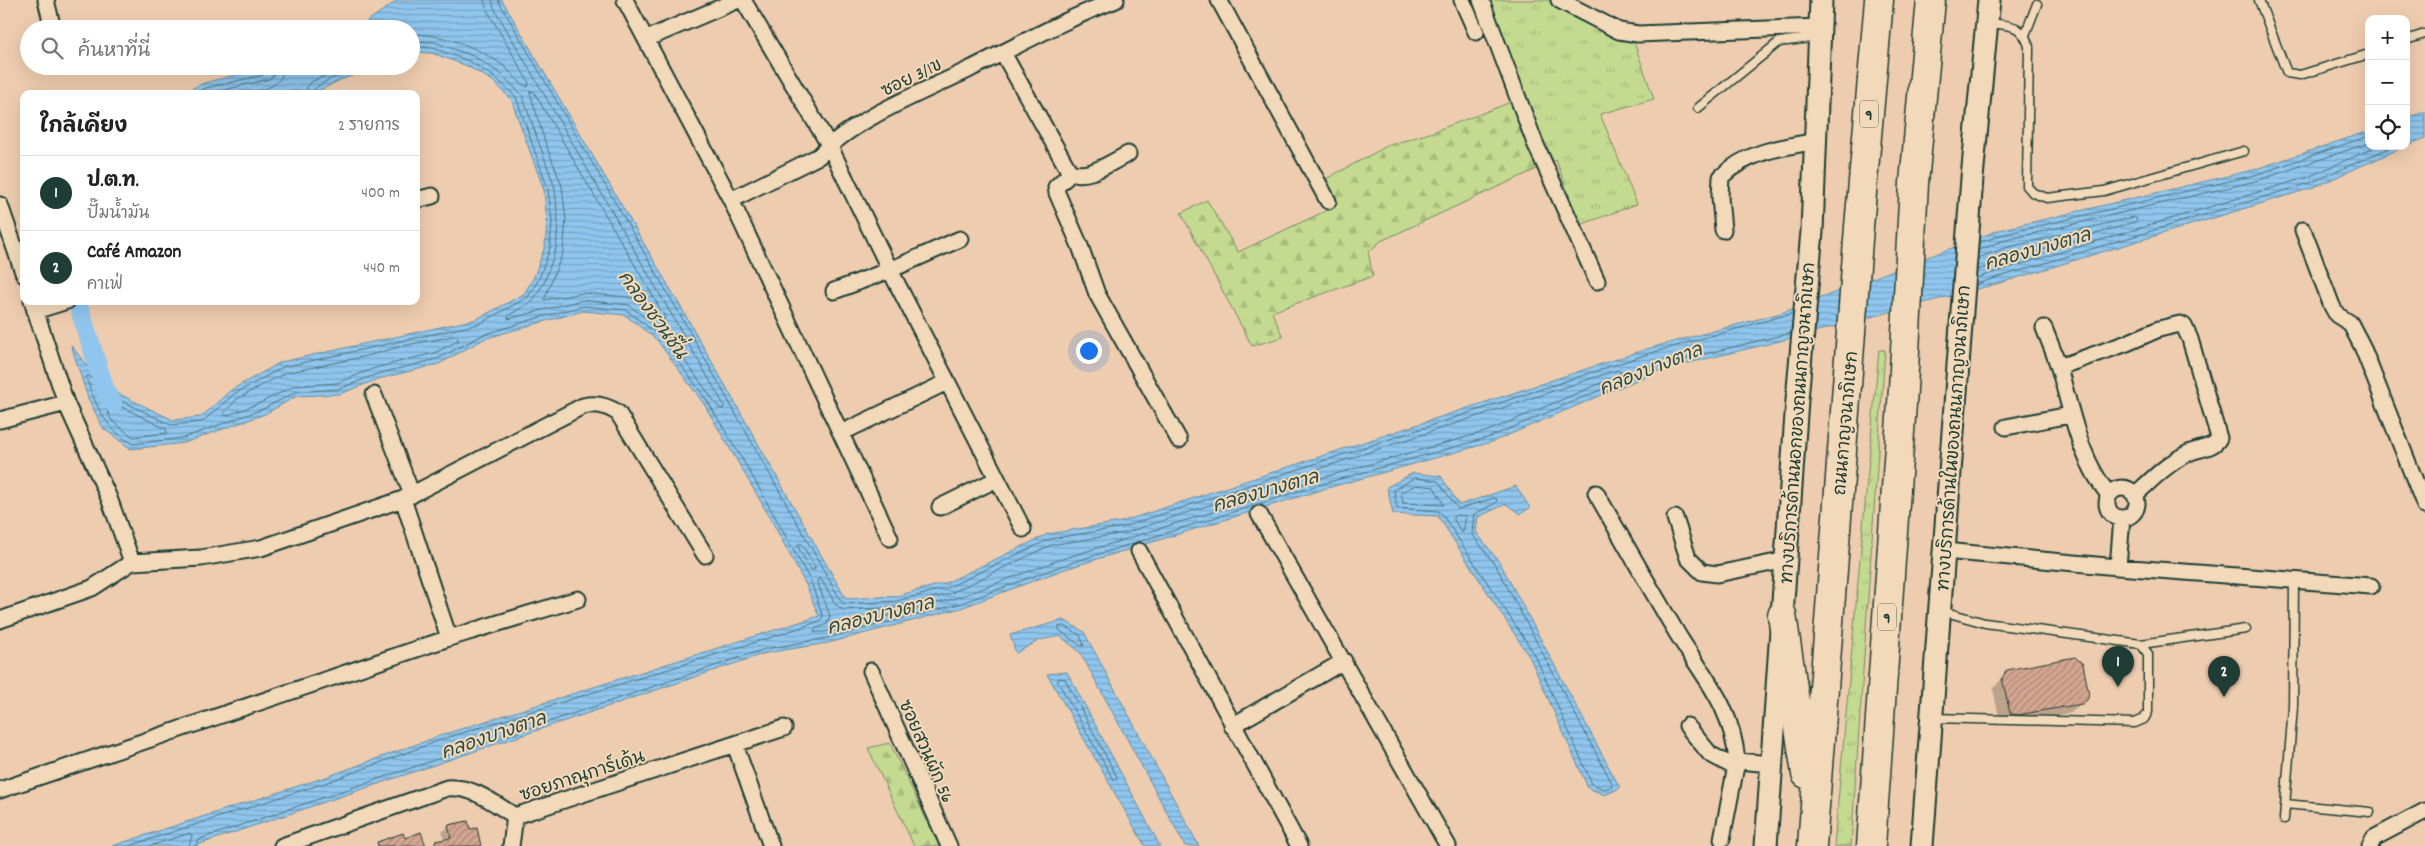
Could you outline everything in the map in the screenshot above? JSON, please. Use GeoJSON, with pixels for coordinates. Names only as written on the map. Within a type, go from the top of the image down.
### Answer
{"type":"FeatureCollection","features":[{"type":"Feature","properties":{"kind":"highway","name":"ถนนกาญจนาภิเษก"},"geometry":{"type":"LineString","coordinates":[[1813,835],[1848,394],[1859,227],[1879,0]]}},
{"type":"Feature","properties":{"kind":"highway","name":"9"},"geometry":{"type":"LineString","coordinates":[[1871,846],[1903,389],[1914,183],[1931,0]]}},
{"type":"Feature","properties":{"kind":"highway"},"geometry":{"type":"LineString","coordinates":[[1782,615],[1813,835]]}},
{"type":"Feature","properties":{"kind":"main road","name":"ทางบริการด้านนอกของถนนกาญจนาภิเษก"},"geometry":{"type":"LineString","coordinates":[[1766,846],[1797,400],[1812,231],[1822,0]]}},
{"type":"Feature","properties":{"kind":"main road","name":"ทางบริการด้านในของถนนกาญจนาภิเษก"},"geometry":{"type":"LineString","coordinates":[[1922,846],[1972,178],[1989,0]]}},
{"type":"Feature","properties":{"kind":"street"},"geometry":{"type":"LineString","coordinates":[[46,0],[51,20]]}},
{"type":"Feature","properties":{"kind":"street"},"geometry":{"type":"LineString","coordinates":[[624,0],[731,200],[890,538]]}},
{"type":"Feature","properties":{"kind":"street"},"geometry":{"type":"LineString","coordinates":[[646,39],[738,0]]}},
{"type":"Feature","properties":{"kind":"street"},"geometry":{"type":"LineString","coordinates":[[743,0],[829,145],[890,270],[1023,529]]}},
{"type":"Feature","properties":{"kind":"street","name":"ซอย 3/1ข"},"geometry":{"type":"LineString","coordinates":[[731,200],[819,156],[829,145],[881,113],[1081,13],[1116,0]]}},
{"type":"Feature","properties":{"kind":"street"},"geometry":{"type":"LineString","coordinates":[[1219,0],[1328,201]]}},
{"type":"Feature","properties":{"kind":"street"},"geometry":{"type":"LineString","coordinates":[[1462,0],[1476,32]]}},
{"type":"Feature","properties":{"kind":"street"},"geometry":{"type":"LineString","coordinates":[[1481,0],[1535,143],[1597,281]]}},
{"type":"Feature","properties":{"kind":"street"},"geometry":{"type":"LineString","coordinates":[[1558,0],[1619,31],[1638,34],[1820,32]]}},
{"type":"Feature","properties":{"kind":"street"},"geometry":{"type":"LineString","coordinates":[[1003,53],[1072,172],[1085,175],[1128,154]]}},
{"type":"Feature","properties":{"kind":"street"},"geometry":{"type":"LineString","coordinates":[[1724,230],[1720,197],[1721,177],[1729,170],[1757,154],[1817,141]]}},
{"type":"Feature","properties":{"kind":"street"},"geometry":{"type":"LineString","coordinates":[[1072,172],[1056,187],[1057,194],[1080,246],[1091,281],[1179,440]]}},
{"type":"Feature","properties":{"kind":"street"},"geometry":{"type":"LineString","coordinates":[[420,199],[432,196]]}},
{"type":"Feature","properties":{"kind":"street"},"geometry":{"type":"LineString","coordinates":[[1,209],[20,264]]}},
{"type":"Feature","properties":{"kind":"street"},"geometry":{"type":"LineString","coordinates":[[2302,230],[2332,306],[2337,315],[2350,323],[2362,346],[2425,506]]}},
{"type":"Feature","properties":{"kind":"street"},"geometry":{"type":"LineString","coordinates":[[834,292],[960,239]]}},
{"type":"Feature","properties":{"kind":"street"},"geometry":{"type":"LineString","coordinates":[[34,306],[66,402],[109,498],[132,562]]}},
{"type":"Feature","properties":{"kind":"street"},"geometry":{"type":"LineString","coordinates":[[2059,367],[2128,343],[2159,329],[2180,324],[2184,326],[2190,339],[2219,438],[2214,445],[2192,452],[2173,462],[2135,495]]}},
{"type":"Feature","properties":{"kind":"street"},"geometry":{"type":"LineString","coordinates":[[2044,328],[2059,367],[2070,415],[2095,477],[2109,495],[2107,505],[2109,510],[2117,517],[2122,518],[2127,517],[2135,510],[2137,500],[2135,495],[2127,488],[2122,488],[2109,495]]}},
{"type":"Feature","properties":{"kind":"street"},"geometry":{"type":"LineString","coordinates":[[841,433],[947,382]]}},
{"type":"Feature","properties":{"kind":"street"},"geometry":{"type":"LineString","coordinates":[[374,395],[449,638]]}},
{"type":"Feature","properties":{"kind":"street"},"geometry":{"type":"LineString","coordinates":[[0,420],[66,402]]}},
{"type":"Feature","properties":{"kind":"street"},"geometry":{"type":"LineString","coordinates":[[0,620],[92,588],[132,562],[201,558],[261,548],[407,497],[583,406],[592,404],[601,405],[618,413],[705,555]]}},
{"type":"Feature","properties":{"kind":"street"},"geometry":{"type":"LineString","coordinates":[[2006,427],[2070,415]]}},
{"type":"Feature","properties":{"kind":"street"},"geometry":{"type":"LineString","coordinates":[[940,507],[997,479]]}},
{"type":"Feature","properties":{"kind":"street"},"geometry":{"type":"LineString","coordinates":[[1596,493],[1679,636],[1720,698],[1735,741],[1736,764],[1722,839]]}},
{"type":"Feature","properties":{"kind":"street"},"geometry":{"type":"LineString","coordinates":[[1259,514],[1448,846]]}},
{"type":"Feature","properties":{"kind":"street"},"geometry":{"type":"LineString","coordinates":[[1675,518],[1688,558],[1702,572],[1717,574],[1786,560]]}},
{"type":"Feature","properties":{"kind":"street"},"geometry":{"type":"LineString","coordinates":[[2118,567],[2122,518]]}},
{"type":"Feature","properties":{"kind":"street"},"geometry":{"type":"LineString","coordinates":[[1139,551],[1232,726],[1299,846]]}},
{"type":"Feature","properties":{"kind":"street"},"geometry":{"type":"LineString","coordinates":[[1944,551],[2118,567],[2371,586]]}},
{"type":"Feature","properties":{"kind":"street"},"geometry":{"type":"LineString","coordinates":[[0,790],[449,638],[578,599]]}},
{"type":"Feature","properties":{"kind":"street"},"geometry":{"type":"LineString","coordinates":[[1232,726],[1344,662]]}},
{"type":"Feature","properties":{"kind":"street","name":"ซอยสวนผัก 56"},"geometry":{"type":"LineString","coordinates":[[871,671],[949,846]]}},
{"type":"Feature","properties":{"kind":"street"},"geometry":{"type":"LineString","coordinates":[[1687,726],[1710,754],[1718,760],[1736,764],[1772,764]]}},
{"type":"Feature","properties":{"kind":"street","name":"ซอยภาณุการ์เด้น"},"geometry":{"type":"LineString","coordinates":[[282,846],[447,788],[463,787],[472,790],[515,816],[784,728]]}},
{"type":"Feature","properties":{"kind":"street"},"geometry":{"type":"LineString","coordinates":[[736,745],[771,846]]}},
{"type":"Feature","properties":{"kind":"street"},"geometry":{"type":"LineString","coordinates":[[2370,846],[2374,838],[2425,811]]}},
{"type":"Feature","properties":{"kind":"street"},"geometry":{"type":"LineString","coordinates":[[511,846],[515,816]]}},
{"type":"Feature","properties":{"kind":"lane"},"geometry":{"type":"LineString","coordinates":[[2259,0],[2287,73],[2300,75],[2365,55]]}},
{"type":"Feature","properties":{"kind":"lane"},"geometry":{"type":"LineString","coordinates":[[2025,35],[2037,4]]}},
{"type":"Feature","properties":{"kind":"lane"},"geometry":{"type":"LineString","coordinates":[[1987,23],[2017,26],[2025,35],[2028,46],[2027,186],[2033,192],[2047,198],[2104,191],[2244,151]]}},
{"type":"Feature","properties":{"kind":"lane"},"geometry":{"type":"LineString","coordinates":[[1698,108],[1779,42],[1820,32]]}},
{"type":"Feature","properties":{"kind":"lane"},"geometry":{"type":"LineString","coordinates":[[2410,39],[2425,34]]}},
{"type":"Feature","properties":{"kind":"lane"},"geometry":{"type":"LineString","coordinates":[[2284,819],[2293,707],[2294,580]]}},
{"type":"Feature","properties":{"kind":"lane"},"geometry":{"type":"LineString","coordinates":[[1940,611],[1985,623],[2141,644],[2246,628]]}},
{"type":"Feature","properties":{"kind":"lane"},"geometry":{"type":"LineString","coordinates":[[1931,718],[2135,723],[2144,718],[2148,712],[2148,654],[2141,644]]}},
{"type":"Feature","properties":{"kind":"lane"},"geometry":{"type":"LineString","coordinates":[[2285,804],[2370,812]]}},
{"type":"Feature","properties":{"kind":"green space"},"geometry":{"type":"Polygon","coordinates":[[[1473,0],[1576,0],[1629,28],[1654,99],[1600,114],[1637,204],[1580,225],[1556,160],[1541,167],[1473,0]]]}},
{"type":"Feature","properties":{"kind":"green space"},"geometry":{"type":"Polygon","coordinates":[[[1514,101],[1541,167],[1381,241],[1368,252],[1373,276],[1272,312],[1283,337],[1252,346],[1181,213],[1207,200],[1238,252],[1336,206],[1324,180],[1389,145],[1430,133],[1514,101]]]}},
{"type":"Feature","properties":{"kind":"green space"},"geometry":{"type":"Polygon","coordinates":[[[1879,350],[1885,350],[1851,846],[1834,846],[1879,350]]]}},
{"type":"Feature","properties":{"kind":"green space"},"geometry":{"type":"Polygon","coordinates":[[[890,743],[939,846],[914,846],[868,748],[890,743]]]}},
{"type":"Feature","properties":{"kind":"water"},"geometry":{"type":"Polygon","coordinates":[[[398,0],[502,0],[682,309],[846,599],[896,596],[946,583],[1048,534],[1121,522],[1650,348],[1781,313],[1999,230],[2253,170],[2365,132],[2365,150],[2397,150],[2312,188],[2000,283],[1780,341],[1660,370],[1492,442],[1324,489],[1062,570],[961,608],[828,643],[766,653],[194,846],[112,846],[326,777],[445,734],[819,616],[806,585],[768,514],[704,404],[657,340],[625,315],[583,311],[535,324],[484,339],[439,364],[378,379],[340,394],[297,396],[265,414],[184,443],[131,449],[103,428],[88,398],[71,345],[86,365],[117,393],[173,420],[201,417],[231,390],[281,362],[477,319],[524,294],[534,277],[545,246],[547,222],[544,190],[511,99],[493,81],[467,66],[432,53],[420,52],[420,20],[369,20],[398,0]]]}},
{"type":"Feature","properties":{"kind":"water"},"geometry":{"type":"Polygon","coordinates":[[[236,75],[355,75],[321,90],[188,90],[204,83],[236,75]]]}},
{"type":"Feature","properties":{"kind":"water"},"geometry":{"type":"Polygon","coordinates":[[[2425,112],[2425,138],[2410,144],[2410,117],[2425,112]]]}},
{"type":"Feature","properties":{"kind":"water"},"geometry":{"type":"Polygon","coordinates":[[[1413,473],[1441,476],[1459,505],[1516,486],[1530,508],[1520,514],[1506,504],[1478,517],[1476,532],[1500,563],[1620,788],[1605,795],[1588,788],[1530,658],[1438,516],[1393,514],[1387,487],[1413,473]]]}},
{"type":"Feature","properties":{"kind":"water"},"geometry":{"type":"Polygon","coordinates":[[[1064,620],[1084,632],[1199,846],[1185,846],[1080,652],[1060,636],[1040,640],[1016,653],[1010,635],[1064,620]]]}},
{"type":"Feature","properties":{"kind":"water"},"geometry":{"type":"Polygon","coordinates":[[[1067,672],[1160,846],[1145,846],[1047,674],[1067,672]]]}},
{"type":"Feature","properties":{"kind":"building"},"geometry":{"type":"Polygon","coordinates":[[[2075,657],[2083,664],[2089,695],[2087,700],[2082,704],[2017,715],[2010,713],[2002,678],[2007,670],[2075,657]]]}},
{"type":"Feature","properties":{"kind":"building"},"geometry":{"type":"Polygon","coordinates":[[[468,821],[470,829],[477,828],[481,846],[436,846],[435,841],[451,838],[448,825],[468,821]]]}},
{"type":"Feature","properties":{"kind":"building"},"geometry":{"type":"Polygon","coordinates":[[[421,832],[426,846],[378,846],[377,842],[403,833],[405,838],[421,832]]]}},
{"type":"Feature","properties":{"kind":"waterway"},"geometry":{"type":"LineString","coordinates":[[78,305],[106,392],[113,403]]}},
{"type":"Feature","properties":{"kind":"place","name":"ป.ต.ท."},"geometry":{"type":"Point","coordinates":[2118,687]}},
{"type":"Feature","properties":{"kind":"place","name":"Café Amazon"},"geometry":{"type":"Point","coordinates":[2224,697]}},
{"type":"Feature","properties":{"kind":"water label","name":"คลองบางตาล"},"geometry":{"type":"Point","coordinates":[2037,248]}},
{"type":"Feature","properties":{"kind":"water label","name":"คลองชวนชื่น"},"geometry":{"type":"Point","coordinates":[654,314]}},
{"type":"Feature","properties":{"kind":"water label","name":"คลองบางตาล"},"geometry":{"type":"Point","coordinates":[1650,368]}},
{"type":"Feature","properties":{"kind":"water label","name":"คลองบางตาล"},"geometry":{"type":"Point","coordinates":[1265,490]}},
{"type":"Feature","properties":{"kind":"water label","name":"คลองบางตาล"},"geometry":{"type":"Point","coordinates":[880,614]}},
{"type":"Feature","properties":{"kind":"water label","name":"คลองบางตาล"},"geometry":{"type":"Point","coordinates":[493,734]}}]}
